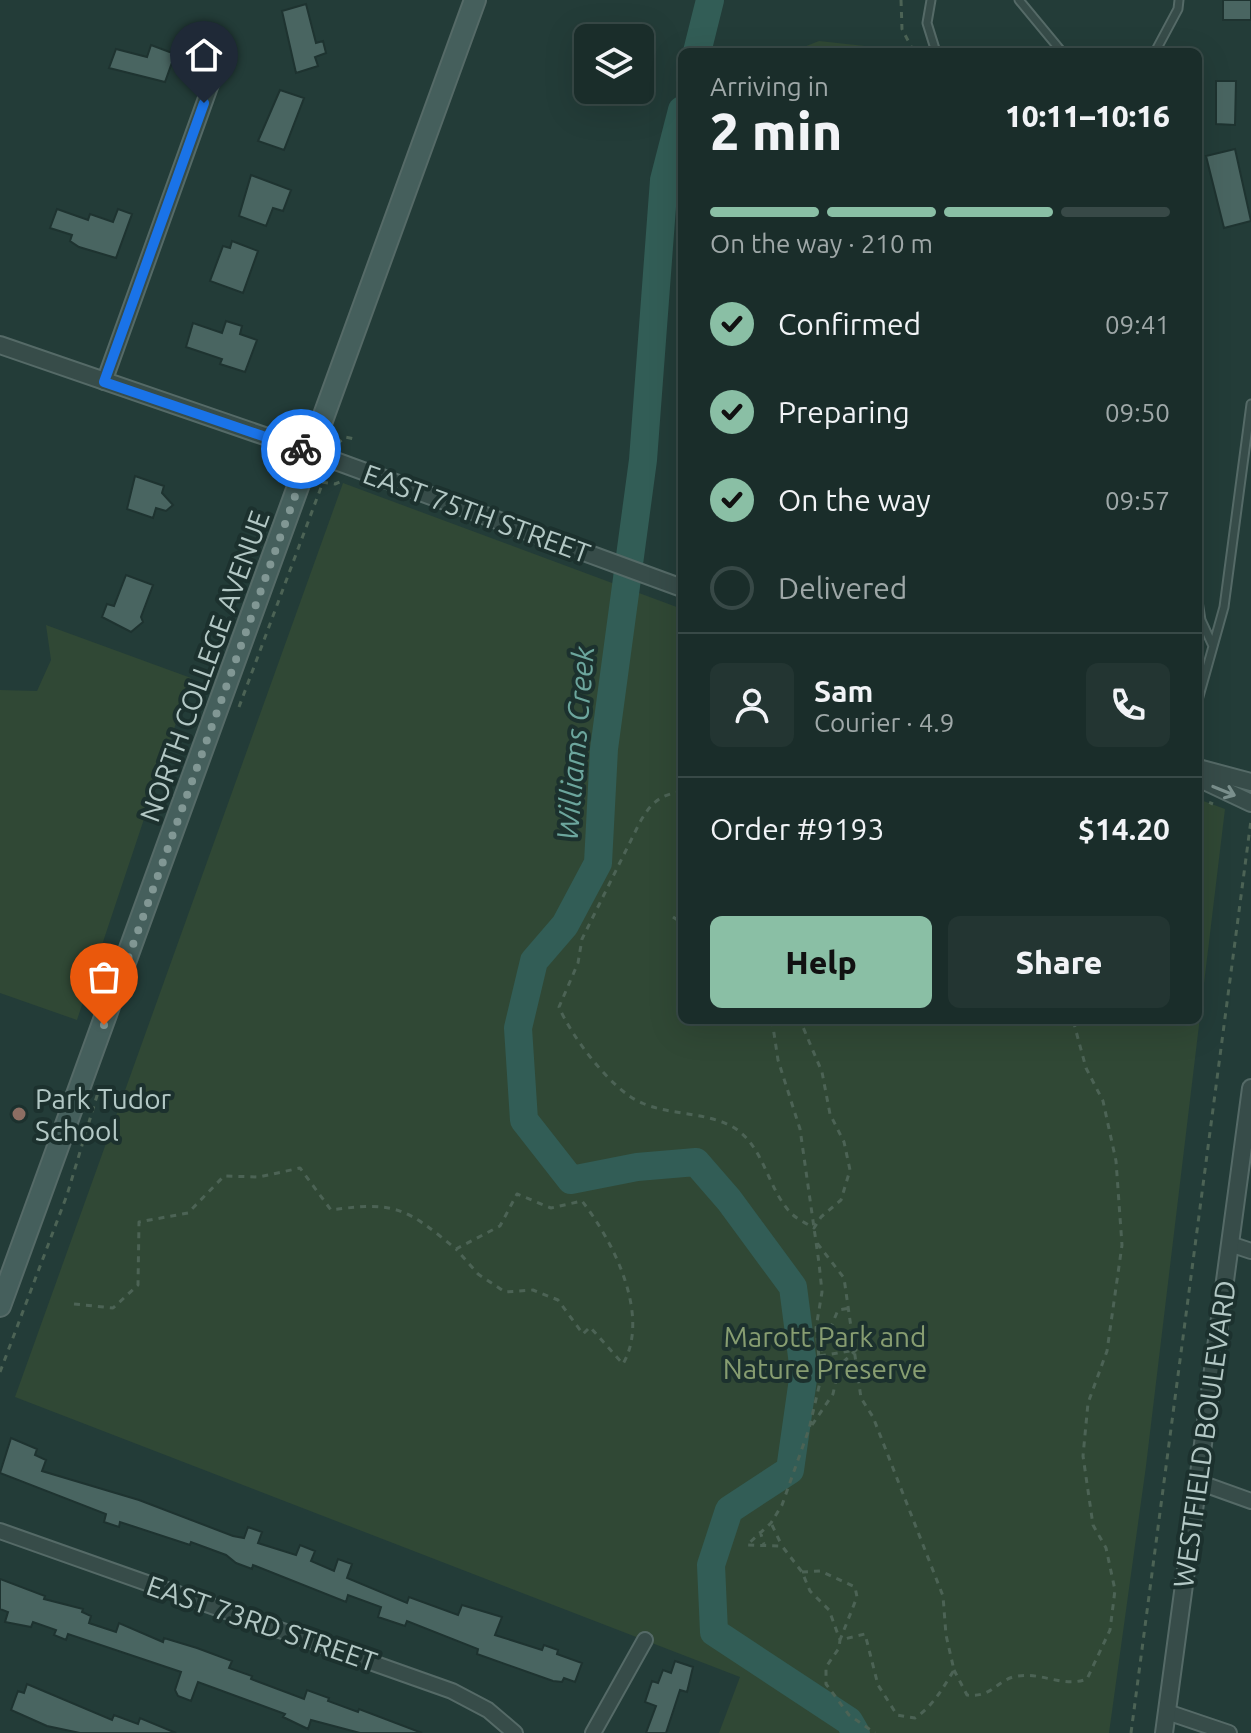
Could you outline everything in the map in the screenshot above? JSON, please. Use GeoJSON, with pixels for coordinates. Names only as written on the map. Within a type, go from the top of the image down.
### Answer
{"type":"FeatureCollection","features":[{"type":"Feature","properties":{"kind":"main road","name":"NORTH COLLEGE AVENUE"},"geometry":{"type":"LineString","coordinates":[[0,1306],[475,0]]}},
{"type":"Feature","properties":{"kind":"street"},"geometry":{"type":"LineString","coordinates":[[104,382],[224,48]]}},
{"type":"Feature","properties":{"kind":"street","name":"EAST 75TH STREET"},"geometry":{"type":"LineString","coordinates":[[0,345],[311,452],[678,587]]}},
{"type":"Feature","properties":{"kind":"street"},"geometry":{"type":"LineString","coordinates":[[1202,769],[1251,782]]}},
{"type":"Feature","properties":{"kind":"street"},"geometry":{"type":"LineString","coordinates":[[1202,780],[1251,803]]}},
{"type":"Feature","properties":{"kind":"street","name":"WESTFIELD BOULEVARD"},"geometry":{"type":"LineString","coordinates":[[1164,1733],[1230,1244],[1246,1159],[1251,1088]]}},
{"type":"Feature","properties":{"kind":"street"},"geometry":{"type":"LineString","coordinates":[[1230,1244],[1251,1251]]}},
{"type":"Feature","properties":{"kind":"street"},"geometry":{"type":"LineString","coordinates":[[1198,1482],[1251,1501]]}},
{"type":"Feature","properties":{"kind":"street","name":"EAST 73RD STREET"},"geometry":{"type":"LineString","coordinates":[[0,1531],[452,1691],[488,1710],[515,1733]]}},
{"type":"Feature","properties":{"kind":"street"},"geometry":{"type":"LineString","coordinates":[[593,1733],[645,1640]]}},
{"type":"Feature","properties":{"kind":"street"},"geometry":{"type":"LineString","coordinates":[[1167,1712],[1229,1733]]}},
{"type":"Feature","properties":{"kind":"lane"},"geometry":{"type":"LineString","coordinates":[[931,0],[927,23],[935,48]]}},
{"type":"Feature","properties":{"kind":"lane"},"geometry":{"type":"LineString","coordinates":[[1019,0],[1059,48]]}},
{"type":"Feature","properties":{"kind":"lane"},"geometry":{"type":"LineString","coordinates":[[1157,48],[1178,9],[1179,0]]}},
{"type":"Feature","properties":{"kind":"lane"},"geometry":{"type":"LineString","coordinates":[[1202,686],[1230,565],[1251,404]]}},
{"type":"Feature","properties":{"kind":"lane"},"geometry":{"type":"LineString","coordinates":[[1202,622],[1213,646]]}},
{"type":"Feature","properties":{"kind":"path"},"geometry":{"type":"LineString","coordinates":[[901,0],[902,29],[912,48]]}},
{"type":"Feature","properties":{"kind":"path"},"geometry":{"type":"LineString","coordinates":[[338,440],[355,439]]}},
{"type":"Feature","properties":{"kind":"path"},"geometry":{"type":"LineString","coordinates":[[237,711],[322,482],[335,484],[348,477]]}},
{"type":"Feature","properties":{"kind":"path"},"geometry":{"type":"LineString","coordinates":[[678,792],[664,794],[650,805],[582,939],[578,963],[559,1007],[594,1060],[623,1090],[641,1103],[731,1125],[751,1142],[792,1214],[814,1228]]}},
{"type":"Feature","properties":{"kind":"path"},"geometry":{"type":"LineString","coordinates":[[1131,1733],[1251,820]]}},
{"type":"Feature","properties":{"kind":"path"},"geometry":{"type":"LineString","coordinates":[[673,917],[678,920]]}},
{"type":"Feature","properties":{"kind":"path"},"geometry":{"type":"LineString","coordinates":[[773,1024],[778,1060],[800,1129],[822,1292],[816,1328],[820,1392],[782,1505],[771,1523],[747,1545],[782,1546]]}},
{"type":"Feature","properties":{"kind":"path"},"geometry":{"type":"LineString","coordinates":[[802,1024],[822,1072],[830,1114],[844,1142],[850,1170],[841,1200],[821,1217],[814,1228]]}},
{"type":"Feature","properties":{"kind":"path"},"geometry":{"type":"LineString","coordinates":[[816,1243],[844,1278],[861,1398],[873,1417],[943,1596],[946,1635],[954,1670],[967,1695],[983,1696],[1015,1676],[1036,1675],[1077,1683],[1087,1679],[1110,1630],[1114,1578],[1106,1548],[1093,1525],[1083,1456],[1088,1403],[1107,1351],[1122,1245],[1117,1217],[1116,1161],[1103,1101],[1086,1068],[1074,1024]]}},
{"type":"Feature","properties":{"kind":"path"},"geometry":{"type":"LineString","coordinates":[[0,1372],[67,1195],[103,1078]]}},
{"type":"Feature","properties":{"kind":"path"},"geometry":{"type":"LineString","coordinates":[[74,1304],[113,1308],[138,1285],[139,1222],[188,1213],[224,1176],[259,1177],[300,1168],[331,1210],[373,1204],[406,1212],[456,1249],[478,1274],[505,1292],[533,1290],[558,1300],[583,1334],[590,1327],[623,1364],[633,1347],[632,1305],[605,1231],[582,1201],[551,1208],[517,1194],[500,1226],[456,1249]]}},
{"type":"Feature","properties":{"kind":"path"},"geometry":{"type":"LineString","coordinates":[[819,1356],[838,1310],[850,1308]]}},
{"type":"Feature","properties":{"kind":"path"},"geometry":{"type":"LineString","coordinates":[[819,1356],[856,1350]]}},
{"type":"Feature","properties":{"kind":"path"},"geometry":{"type":"LineString","coordinates":[[809,1429],[833,1394],[839,1366],[856,1350]]}},
{"type":"Feature","properties":{"kind":"path"},"geometry":{"type":"LineString","coordinates":[[771,1523],[782,1546],[802,1572],[810,1591],[829,1610],[840,1640]]}},
{"type":"Feature","properties":{"kind":"path"},"geometry":{"type":"LineString","coordinates":[[760,1531],[764,1544]]}},
{"type":"Feature","properties":{"kind":"path"},"geometry":{"type":"LineString","coordinates":[[802,1572],[820,1571],[855,1587],[858,1592],[839,1648],[826,1667],[826,1684],[849,1715],[875,1733]]}},
{"type":"Feature","properties":{"kind":"path"},"geometry":{"type":"LineString","coordinates":[[840,1640],[865,1634],[878,1685],[897,1715],[915,1718],[921,1714],[935,1701],[954,1670]]}},
{"type":"Feature","properties":{"kind":"green space"},"geometry":{"type":"Polygon","coordinates":[[[819,41],[869,48],[801,48],[819,41]]]}},
{"type":"Feature","properties":{"kind":"green space","name":"Marott Park and Nature Preserve"},"geometry":{"type":"Polygon","coordinates":[[[343,483],[678,608],[678,1024],[1199,1024],[1146,1466],[1109,1733],[719,1733],[740,1677],[15,1397],[343,483]]]}},
{"type":"Feature","properties":{"kind":"green space"},"geometry":{"type":"Polygon","coordinates":[[[46,625],[191,678],[77,1020],[0,993],[0,690],[37,691],[51,660],[46,625]]]}},
{"type":"Feature","properties":{"kind":"green space","name":"Marott Park and Nature Preserve"},"geometry":{"type":"Polygon","coordinates":[[[1202,800],[1225,809],[1202,1000],[1202,800]]]}},
{"type":"Feature","properties":{"kind":"building"},"geometry":{"type":"Polygon","coordinates":[[[1223,0],[1251,0],[1251,20],[1223,20],[1223,0]]]}},
{"type":"Feature","properties":{"kind":"building"},"geometry":{"type":"Polygon","coordinates":[[[306,4],[316,43],[323,41],[326,53],[315,57],[318,66],[296,73],[282,11],[306,4]]]}},
{"type":"Feature","properties":{"kind":"building"},"geometry":{"type":"Polygon","coordinates":[[[151,45],[175,54],[165,82],[109,68],[116,49],[147,57],[151,45]]]}},
{"type":"Feature","properties":{"kind":"building"},"geometry":{"type":"Polygon","coordinates":[[[1216,81],[1236,81],[1235,125],[1216,124],[1216,81]]]}},
{"type":"Feature","properties":{"kind":"building"},"geometry":{"type":"Polygon","coordinates":[[[280,90],[304,98],[284,150],[258,141],[280,90]]]}},
{"type":"Feature","properties":{"kind":"building"},"geometry":{"type":"Polygon","coordinates":[[[1235,149],[1251,221],[1224,228],[1206,156],[1235,149]]]}},
{"type":"Feature","properties":{"kind":"building"},"geometry":{"type":"Polygon","coordinates":[[[251,175],[291,190],[283,211],[273,208],[266,226],[239,216],[251,175]]]}},
{"type":"Feature","properties":{"kind":"building"},"geometry":{"type":"Polygon","coordinates":[[[57,209],[88,220],[90,214],[113,222],[118,209],[132,214],[116,258],[79,247],[70,241],[72,235],[50,228],[57,209]]]}},
{"type":"Feature","properties":{"kind":"building"},"geometry":{"type":"Polygon","coordinates":[[[232,241],[258,251],[243,293],[210,281],[223,246],[230,248],[232,241]]]}},
{"type":"Feature","properties":{"kind":"building"},"geometry":{"type":"Polygon","coordinates":[[[226,321],[242,326],[240,334],[257,340],[245,372],[220,364],[222,359],[186,347],[193,323],[222,333],[226,321]]]}},
{"type":"Feature","properties":{"kind":"building"},"geometry":{"type":"Polygon","coordinates":[[[135,476],[164,486],[162,493],[173,505],[166,511],[156,508],[153,518],[127,509],[135,476]]]}},
{"type":"Feature","properties":{"kind":"building"},"geometry":{"type":"Polygon","coordinates":[[[126,575],[153,585],[141,617],[143,622],[131,632],[102,617],[107,604],[114,606],[126,575]]]}},
{"type":"Feature","properties":{"kind":"building"},"geometry":{"type":"Polygon","coordinates":[[[11,1438],[37,1449],[35,1455],[46,1460],[42,1471],[139,1500],[233,1536],[244,1538],[248,1527],[262,1532],[258,1543],[296,1555],[300,1545],[315,1551],[311,1561],[334,1571],[338,1559],[352,1564],[347,1578],[407,1603],[409,1597],[458,1615],[462,1605],[502,1617],[495,1635],[542,1650],[544,1645],[558,1650],[557,1654],[582,1663],[575,1682],[564,1678],[562,1682],[553,1681],[477,1654],[478,1649],[407,1621],[405,1626],[378,1617],[381,1607],[348,1595],[346,1602],[253,1565],[252,1569],[236,1563],[226,1555],[191,1542],[190,1545],[120,1522],[119,1527],[104,1522],[106,1514],[0,1473],[11,1438]]]}},
{"type":"Feature","properties":{"kind":"building"},"geometry":{"type":"Polygon","coordinates":[[[0,1579],[45,1596],[44,1599],[83,1609],[82,1612],[91,1616],[89,1623],[116,1632],[119,1623],[163,1642],[164,1638],[197,1648],[232,1661],[229,1668],[252,1676],[251,1679],[304,1699],[307,1690],[329,1698],[328,1701],[358,1712],[359,1709],[422,1733],[360,1733],[311,1720],[308,1729],[283,1717],[285,1714],[198,1682],[191,1701],[178,1696],[175,1690],[181,1672],[68,1634],[66,1640],[54,1635],[56,1630],[33,1622],[31,1627],[5,1622],[8,1612],[0,1609],[0,1579]]]}},
{"type":"Feature","properties":{"kind":"building"},"geometry":{"type":"Polygon","coordinates":[[[675,1661],[693,1667],[687,1692],[680,1690],[666,1733],[646,1733],[656,1706],[645,1702],[652,1681],[658,1683],[663,1670],[671,1673],[675,1661]]]}},
{"type":"Feature","properties":{"kind":"building"},"geometry":{"type":"Polygon","coordinates":[[[27,1684],[112,1720],[114,1715],[138,1724],[140,1718],[176,1733],[80,1733],[47,1726],[11,1710],[18,1691],[24,1693],[27,1684]]]}},
{"type":"Feature","properties":{"kind":"waterway","name":"Williams Creek"},"geometry":{"type":"LineString","coordinates":[[698,48],[710,0]]}},
{"type":"Feature","properties":{"kind":"waterway","name":"Williams Creek"},"geometry":{"type":"LineString","coordinates":[[678,126],[664,180],[643,460],[604,749],[598,863],[565,925],[534,961],[518,1028],[524,1120],[571,1180],[637,1167],[696,1162],[729,1200],[793,1287],[804,1372],[790,1470],[729,1510],[711,1565],[714,1632],[849,1721],[856,1733]]}},
{"type":"Feature","properties":{"kind":"way so far"},"geometry":{"type":"LineString","coordinates":[[104,1025],[311,452],[301,449]]}},
{"type":"Feature","properties":{"kind":"place","name":"Park Tudor School"},"geometry":{"type":"Point","coordinates":[19,1114]}},
{"type":"Feature","properties":{"kind":"route"},"geometry":{"type":"LineString","coordinates":[[204,103],[104,382],[301,449]]}}]}
